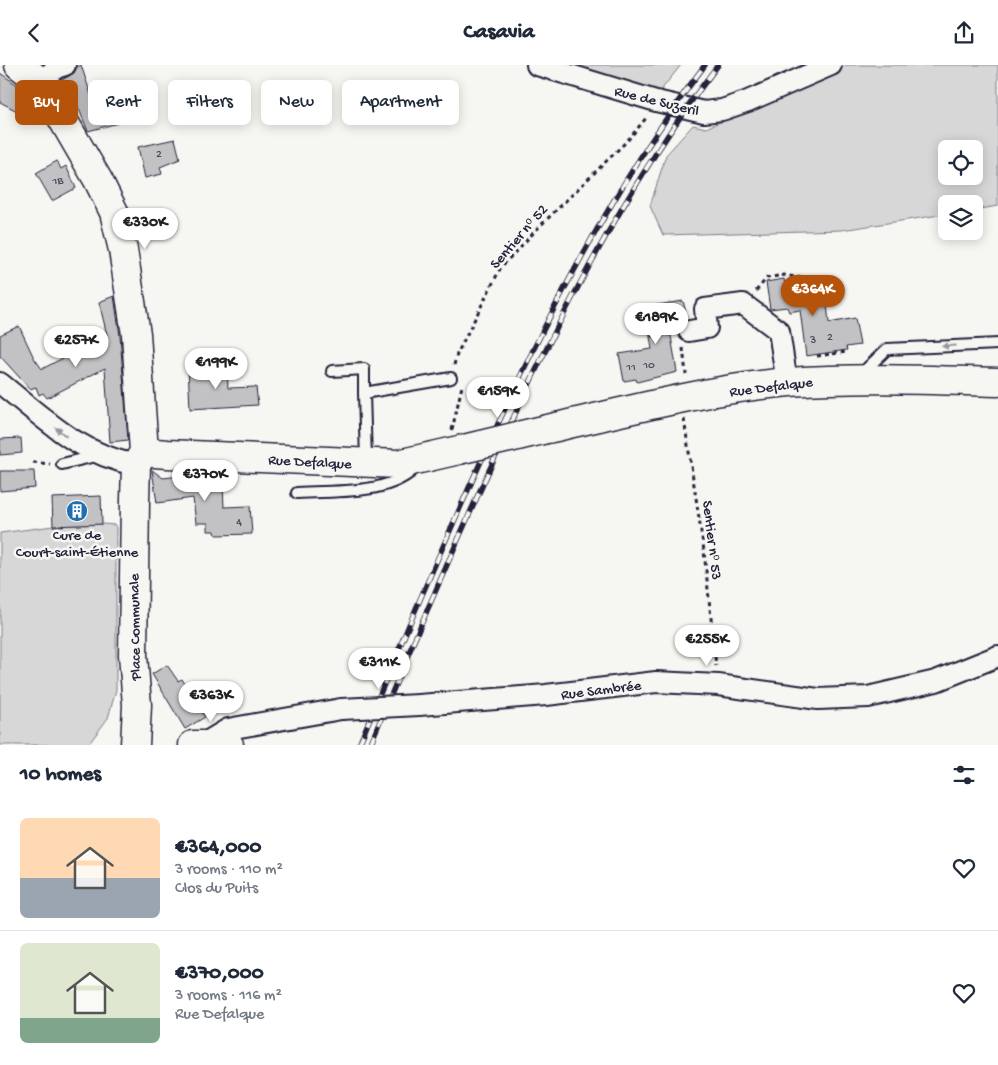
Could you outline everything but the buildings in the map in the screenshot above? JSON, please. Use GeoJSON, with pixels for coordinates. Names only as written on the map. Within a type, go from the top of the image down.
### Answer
{"type":"FeatureCollection","features":[{"type":"Feature","properties":{"kind":"main road"},"geometry":{"type":"LineString","coordinates":[[19,65],[38,80]]}},
{"type":"Feature","properties":{"kind":"main road","name":"Place Communale"},"geometry":{"type":"LineString","coordinates":[[66,125],[106,193],[117,221],[136,333],[140,458],[133,655],[137,705],[135,745]]}},
{"type":"Feature","properties":{"kind":"main road","name":"Rue Defalque"},"geometry":{"type":"LineString","coordinates":[[140,458],[366,464],[398,463],[445,450],[547,429],[680,387],[856,378],[998,382]]}},
{"type":"Feature","properties":{"kind":"street"},"geometry":{"type":"LineString","coordinates":[[43,80],[56,68],[65,65]]}},
{"type":"Feature","properties":{"kind":"street","name":"Rue de Suzeril"},"geometry":{"type":"LineString","coordinates":[[537,65],[656,101],[704,112],[722,110],[748,101],[831,65]]}},
{"type":"Feature","properties":{"kind":"street"},"geometry":{"type":"LineString","coordinates":[[685,336],[708,328],[705,309],[743,304],[779,331],[787,383]]}},
{"type":"Feature","properties":{"kind":"street"},"geometry":{"type":"LineString","coordinates":[[0,383],[67,436],[100,455],[140,458]]}},
{"type":"Feature","properties":{"kind":"street","name":"Rue Sambrée"},"geometry":{"type":"LineString","coordinates":[[208,745],[228,729],[341,709],[546,695],[656,682],[718,685],[818,699],[868,697],[936,681],[998,657]]}},
{"type":"Feature","properties":{"kind":"lane"},"geometry":{"type":"LineString","coordinates":[[856,378],[887,349],[998,344]]}},
{"type":"Feature","properties":{"kind":"lane"},"geometry":{"type":"LineString","coordinates":[[332,371],[364,369],[366,464]]}},
{"type":"Feature","properties":{"kind":"lane"},"geometry":{"type":"LineString","coordinates":[[364,393],[451,378]]}},
{"type":"Feature","properties":{"kind":"lane"},"geometry":{"type":"LineString","coordinates":[[297,493],[379,487],[408,476],[445,450]]}},
{"type":"Feature","properties":{"kind":"lane"},"geometry":{"type":"LineString","coordinates":[[62,464],[100,455]]}},
{"type":"Feature","properties":{"kind":"path","name":"Sentier nᵒ 52"},"geometry":{"type":"LineString","coordinates":[[451,378],[457,354],[502,267],[548,218],[627,141],[653,110],[656,101]]}},
{"type":"Feature","properties":{"kind":"path"},"geometry":{"type":"LineString","coordinates":[[746,306],[767,278],[784,275],[819,281]]}},
{"type":"Feature","properties":{"kind":"path"},"geometry":{"type":"LineString","coordinates":[[680,387],[687,374],[685,336]]}},
{"type":"Feature","properties":{"kind":"path"},"geometry":{"type":"LineString","coordinates":[[445,450],[463,386],[451,378]]}},
{"type":"Feature","properties":{"kind":"path","name":"Sentier nᵒ 53"},"geometry":{"type":"LineString","coordinates":[[680,387],[704,551],[718,685]]}},
{"type":"Feature","properties":{"kind":"shaded area"},"geometry":{"type":"Polygon","coordinates":[[[554,65],[681,65],[657,95],[554,65]]]}},
{"type":"Feature","properties":{"kind":"shaded area"},"geometry":{"type":"Polygon","coordinates":[[[847,65],[998,65],[998,206],[983,208],[983,195],[938,195],[938,215],[842,230],[663,235],[650,206],[666,155],[693,125],[706,128],[847,65]]]}},
{"type":"Feature","properties":{"kind":"shaded area"},"geometry":{"type":"Polygon","coordinates":[[[116,525],[116,690],[108,718],[88,745],[0,745],[0,533],[53,526],[116,525]]]}},
{"type":"Feature","properties":{"kind":"railway"},"geometry":{"type":"LineString","coordinates":[[359,745],[466,495],[530,356],[610,206],[640,158],[705,65]]}},
{"type":"Feature","properties":{"kind":"railway"},"geometry":{"type":"LineString","coordinates":[[370,745],[512,420],[564,314],[620,211],[683,112],[718,65]]}},
{"type":"Feature","properties":{"kind":"place","name":"Cure de Court-saint-Étienne"},"geometry":{"type":"Point","coordinates":[77,511]}}]}
